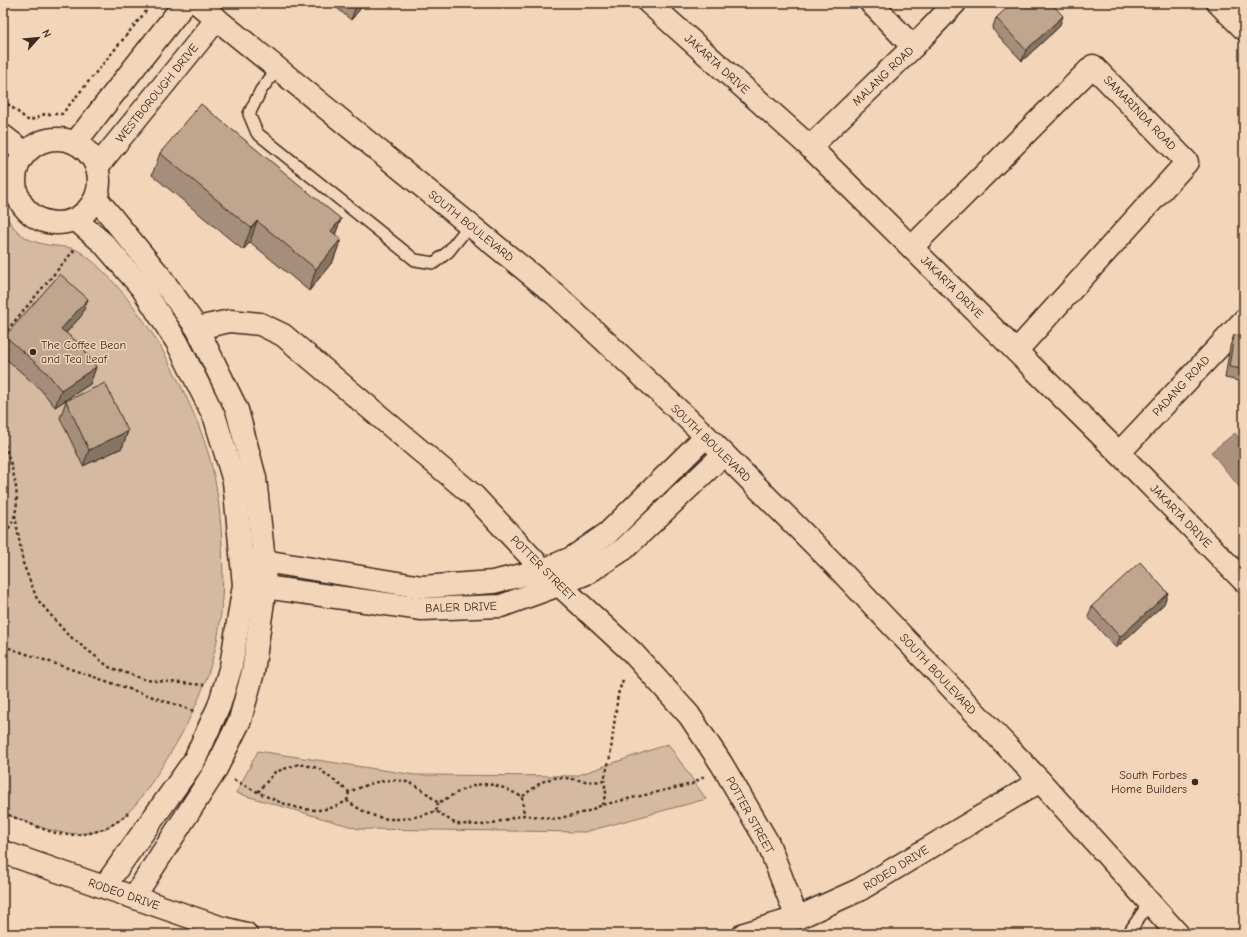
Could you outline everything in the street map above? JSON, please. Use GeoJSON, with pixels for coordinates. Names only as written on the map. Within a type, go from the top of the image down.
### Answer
{"type":"FeatureCollection","features":[{"type":"Feature","properties":{"kind":"street"},"geometry":{"type":"LineString","coordinates":[[75,143],[185,3]]}},
{"type":"Feature","properties":{"kind":"street","name":"SOUTH BOULEVARD"},"geometry":{"type":"LineString","coordinates":[[197,3],[469,226],[556,295],[706,436],[834,564],[1040,781],[1178,934]]}},
{"type":"Feature","properties":{"kind":"street","name":"JAKARTA DRIVE"},"geometry":{"type":"LineString","coordinates":[[649,3],[810,147],[912,247],[1244,581]]}},
{"type":"Feature","properties":{"kind":"street"},"geometry":{"type":"LineString","coordinates":[[871,3],[913,47]]}},
{"type":"Feature","properties":{"kind":"street","name":"MALANG ROAD"},"geometry":{"type":"LineString","coordinates":[[810,147],[913,47],[955,3]]}},
{"type":"Feature","properties":{"kind":"street"},"geometry":{"type":"LineString","coordinates":[[1218,3],[1244,29]]}},
{"type":"Feature","properties":{"kind":"street","name":"WESTBOROUGH DRIVE"},"geometry":{"type":"LineString","coordinates":[[97,167],[217,19]]}},
{"type":"Feature","properties":{"kind":"street","name":"SAMARINDA ROAD"},"geometry":{"type":"LineString","coordinates":[[912,247],[1093,66],[1187,162],[1016,351]]}},
{"type":"Feature","properties":{"kind":"street"},"geometry":{"type":"LineString","coordinates":[[3,136],[25,153]]}},
{"type":"Feature","properties":{"kind":"street"},"geometry":{"type":"LineString","coordinates":[[48,139],[62,139],[75,143],[92,157],[97,167],[100,188],[96,198],[85,214],[76,220],[62,224],[48,223],[34,217],[23,207],[16,194],[14,180],[17,166],[25,153],[35,145],[48,139]]}},
{"type":"Feature","properties":{"kind":"street"},"geometry":{"type":"LineString","coordinates":[[96,198],[159,275],[197,328],[237,410],[256,478],[264,561],[254,586],[219,706],[194,761],[104,887]]}},
{"type":"Feature","properties":{"kind":"street"},"geometry":{"type":"LineString","coordinates":[[76,220],[103,243],[142,288],[177,342],[215,418],[234,481],[243,560],[254,586],[253,672],[240,720],[215,771],[134,897]]}},
{"type":"Feature","properties":{"kind":"street","name":"PADANG ROAD"},"geometry":{"type":"LineString","coordinates":[[1118,453],[1244,320]]}},
{"type":"Feature","properties":{"kind":"street","name":"POTTER STREET"},"geometry":{"type":"LineString","coordinates":[[197,328],[230,321],[260,324],[283,335],[474,496],[543,570],[632,652],[688,715],[721,764],[768,843],[797,918]]}},
{"type":"Feature","properties":{"kind":"street","name":"BALER DRIVE"},"geometry":{"type":"LineString","coordinates":[[243,560],[264,561],[422,587],[493,582],[543,570],[572,558],[608,533],[706,436]]}},
{"type":"Feature","properties":{"kind":"street","name":"BALER DRIVE"},"geometry":{"type":"LineString","coordinates":[[254,586],[422,609],[501,606],[588,573],[624,549],[724,454]]}},
{"type":"Feature","properties":{"kind":"street","name":"RODEO DRIVE"},"geometry":{"type":"LineString","coordinates":[[744,934],[797,918],[859,890],[1040,781]]}},
{"type":"Feature","properties":{"kind":"street","name":"RODEO DRIVE"},"geometry":{"type":"LineString","coordinates":[[3,852],[246,934]]}},
{"type":"Feature","properties":{"kind":"lane"},"geometry":{"type":"LineString","coordinates":[[278,68],[261,90],[249,114],[257,133],[415,260],[434,263],[448,252],[469,226]]}},
{"type":"Feature","properties":{"kind":"lane"},"geometry":{"type":"LineString","coordinates":[[1128,934],[1149,903]]}},
{"type":"Feature","properties":{"kind":"path"},"geometry":{"type":"LineString","coordinates":[[3,100],[29,121],[45,114],[62,114],[147,10],[146,3]]}},
{"type":"Feature","properties":{"kind":"path"},"geometry":{"type":"LineString","coordinates":[[3,335],[75,248],[80,252]]}},
{"type":"Feature","properties":{"kind":"path"},"geometry":{"type":"LineString","coordinates":[[3,439],[17,492],[15,515],[23,563],[37,599],[67,634],[109,667],[146,680],[204,684]]}},
{"type":"Feature","properties":{"kind":"path"},"geometry":{"type":"LineString","coordinates":[[3,535],[15,515]]}},
{"type":"Feature","properties":{"kind":"path"},"geometry":{"type":"LineString","coordinates":[[3,646],[194,711]]}},
{"type":"Feature","properties":{"kind":"path"},"geometry":{"type":"LineString","coordinates":[[602,805],[606,794],[604,780],[610,757],[618,694],[632,652]]}},
{"type":"Feature","properties":{"kind":"path"},"geometry":{"type":"LineString","coordinates":[[201,691],[206,677]]}},
{"type":"Feature","properties":{"kind":"path"},"geometry":{"type":"LineString","coordinates":[[191,718],[196,705]]}},
{"type":"Feature","properties":{"kind":"path"},"geometry":{"type":"LineString","coordinates":[[258,792],[274,772],[299,764],[318,768],[349,792]]}},
{"type":"Feature","properties":{"kind":"path"},"geometry":{"type":"LineString","coordinates":[[436,811],[456,824],[485,825],[524,815],[556,819],[586,812],[602,805],[692,784],[721,764]]}},
{"type":"Feature","properties":{"kind":"path"},"geometry":{"type":"LineString","coordinates":[[215,771],[277,802],[315,810],[330,808],[347,801]]}},
{"type":"Feature","properties":{"kind":"path"},"geometry":{"type":"LineString","coordinates":[[522,797],[536,785],[553,778],[593,783],[604,780]]}},
{"type":"Feature","properties":{"kind":"path"},"geometry":{"type":"LineString","coordinates":[[349,792],[376,781],[398,780],[418,786],[438,803]]}},
{"type":"Feature","properties":{"kind":"path"},"geometry":{"type":"LineString","coordinates":[[436,811],[438,803],[468,787],[490,783],[509,790],[522,797]]}},
{"type":"Feature","properties":{"kind":"path"},"geometry":{"type":"LineString","coordinates":[[347,801],[349,792]]}},
{"type":"Feature","properties":{"kind":"path"},"geometry":{"type":"LineString","coordinates":[[522,797],[524,815]]}},
{"type":"Feature","properties":{"kind":"path"},"geometry":{"type":"LineString","coordinates":[[347,801],[371,815],[393,819],[416,818],[436,811]]}},
{"type":"Feature","properties":{"kind":"path"},"geometry":{"type":"LineString","coordinates":[[3,813],[61,834],[91,833],[116,824],[132,810]]}},
{"type":"Feature","properties":{"kind":"shaded area"},"geometry":{"type":"Polygon","coordinates":[[[3,210],[13,226],[24,237],[38,243],[75,249],[89,258],[114,283],[138,312],[158,342],[196,419],[208,452],[219,505],[223,572],[220,618],[213,657],[196,706],[163,766],[134,806],[119,821],[100,831],[89,833],[66,833],[45,829],[3,813],[3,210]]]}},
{"type":"Feature","properties":{"kind":"shaded area"},"geometry":{"type":"Polygon","coordinates":[[[1235,433],[1244,444],[1244,493],[1211,452],[1235,433]]]}},
{"type":"Feature","properties":{"kind":"shaded area"},"geometry":{"type":"Polygon","coordinates":[[[668,744],[706,799],[585,832],[359,829],[236,793],[258,751],[415,775],[576,776],[668,744]]]}},
{"type":"Feature","properties":{"kind":"building"},"geometry":{"type":"Polygon","coordinates":[[[1012,3],[1051,3],[1063,16],[1026,50],[996,18],[1012,3]]]}},
{"type":"Feature","properties":{"kind":"building"},"geometry":{"type":"Polygon","coordinates":[[[201,104],[341,219],[331,231],[341,239],[316,269],[257,221],[251,228],[160,153],[201,104]]]}},
{"type":"Feature","properties":{"kind":"building","name":"The Coffee Bean and Tea Leaf"},"geometry":{"type":"Polygon","coordinates":[[[60,274],[88,299],[61,329],[80,344],[96,367],[61,390],[47,373],[5,336],[60,274]]]}},
{"type":"Feature","properties":{"kind":"building"},"geometry":{"type":"Polygon","coordinates":[[[1234,335],[1244,336],[1244,369],[1229,367],[1234,335]]]}},
{"type":"Feature","properties":{"kind":"building"},"geometry":{"type":"Polygon","coordinates":[[[105,383],[128,431],[89,450],[66,401],[105,383]]]}},
{"type":"Feature","properties":{"kind":"building"},"geometry":{"type":"Polygon","coordinates":[[[1140,562],[1168,593],[1120,637],[1092,606],[1140,562]]]}},
{"type":"Feature","properties":{"kind":"building"},"geometry":{"type":"Polygon","coordinates":[[[179,931],[189,934],[178,934],[179,931]]]}},
{"type":"Feature","properties":{"kind":"place","name":"The Coffee Bean and Tea Leaf"},"geometry":{"type":"Point","coordinates":[33,352]}},
{"type":"Feature","properties":{"kind":"place","name":"South Forbes Home Builders"},"geometry":{"type":"Point","coordinates":[1195,782]}}]}
